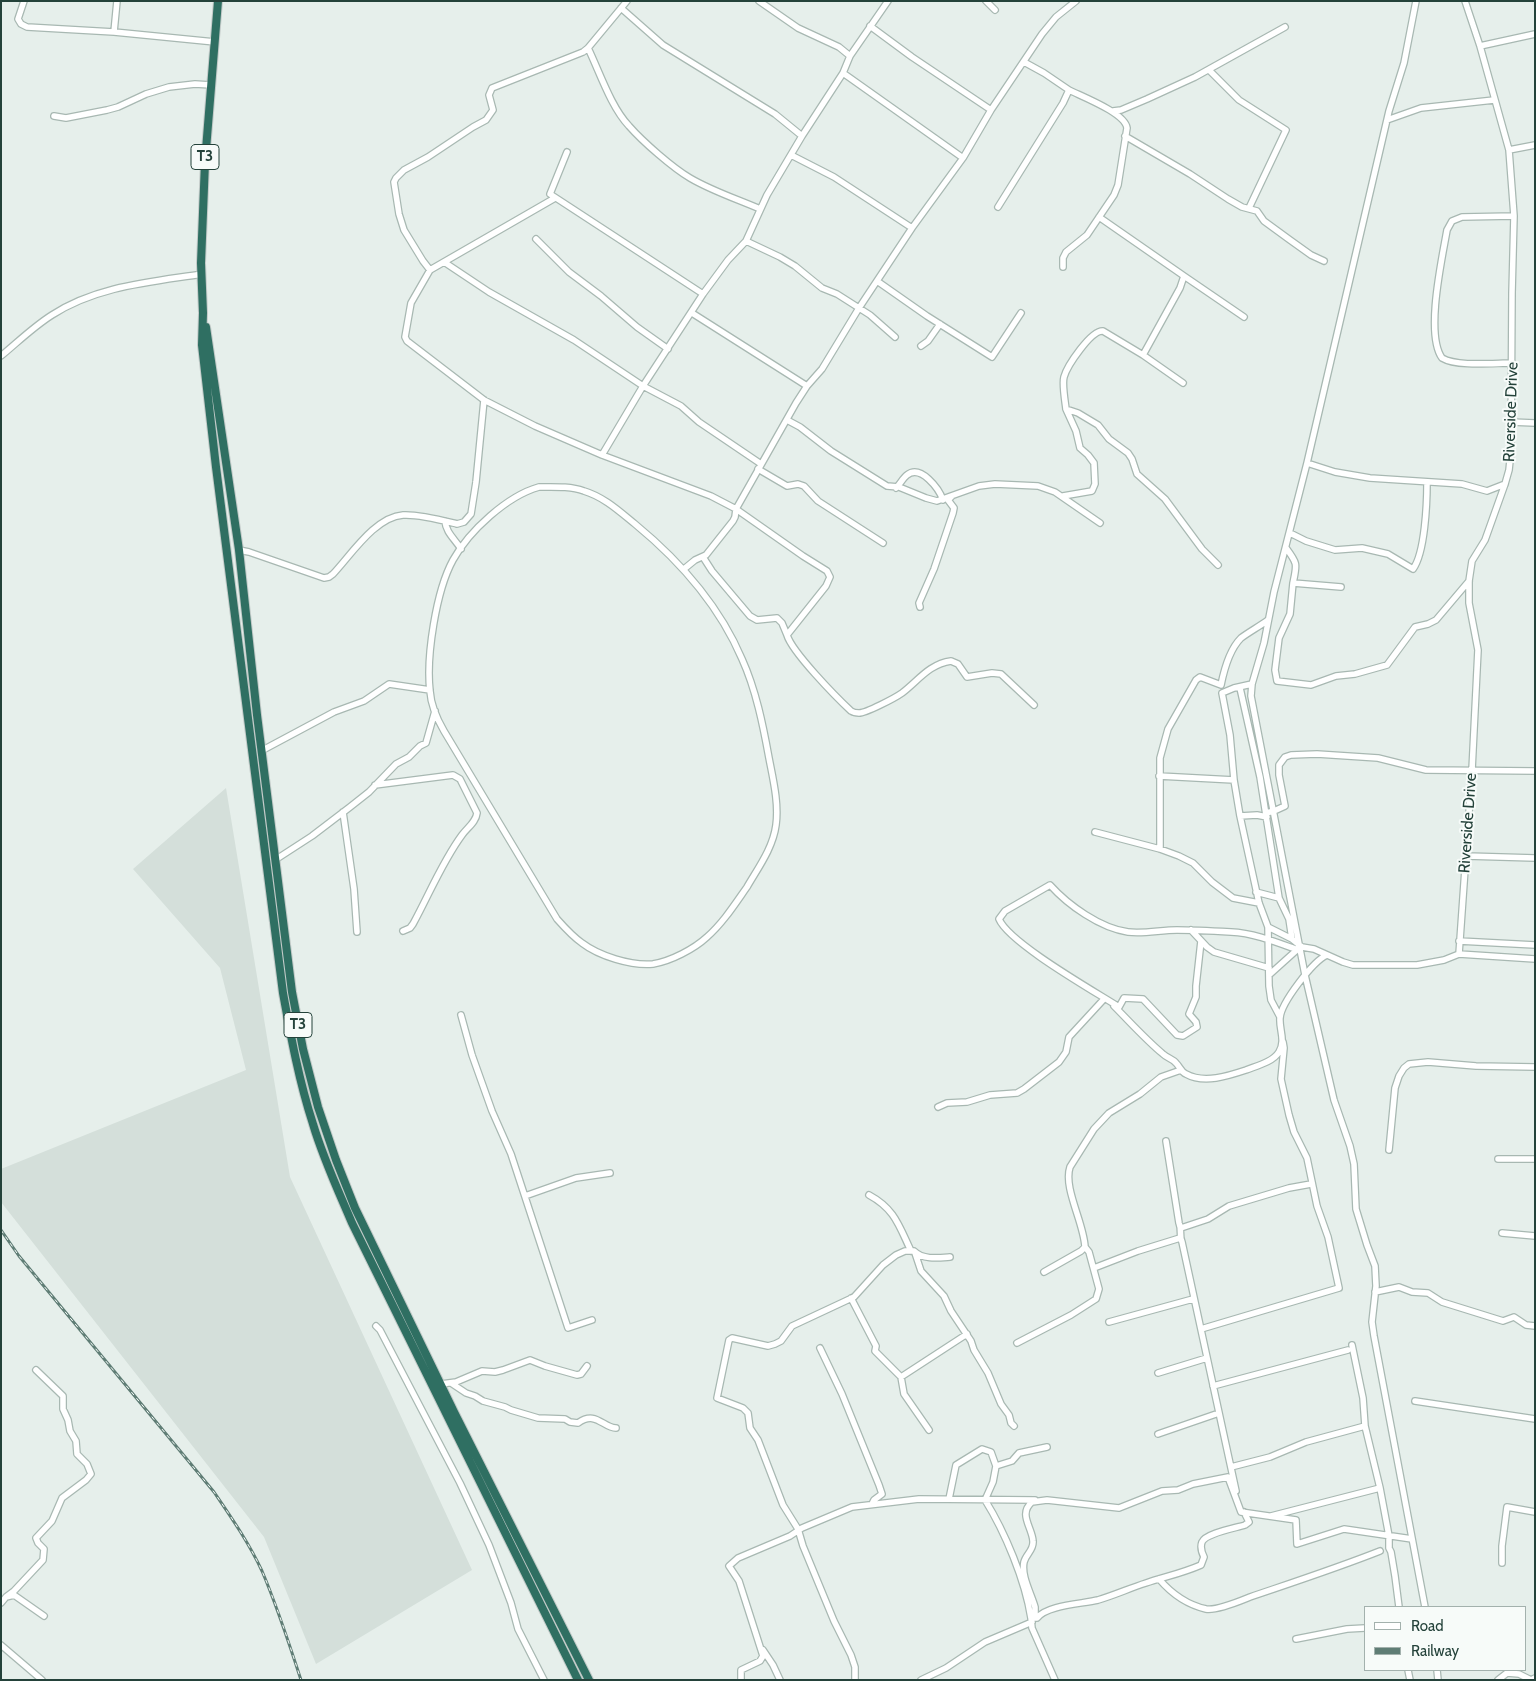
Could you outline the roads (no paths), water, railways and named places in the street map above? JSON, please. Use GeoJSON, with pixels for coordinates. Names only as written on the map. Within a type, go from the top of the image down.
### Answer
{"type":"FeatureCollection","features":[{"type":"Feature","properties":{"kind":"highway","name":"T3"},"geometry":{"type":"LineString","coordinates":[[218,1],[205,162],[202,345],[283,993],[294,1055],[310,1116],[326,1161],[352,1223],[578,1680]]}},
{"type":"Feature","properties":{"kind":"highway","name":"T3"},"geometry":{"type":"LineString","coordinates":[[203,313],[239,550],[261,751],[292,992],[303,1049],[318,1107],[336,1160],[356,1208],[441,1384],[589,1680]]}},
{"type":"Feature","properties":{"kind":"street"},"geometry":{"type":"LineString","coordinates":[[24,1],[18,19],[21,24],[27,27],[114,32],[215,42]]}},
{"type":"Feature","properties":{"kind":"street"},"geometry":{"type":"LineString","coordinates":[[114,32],[117,1]]}},
{"type":"Feature","properties":{"kind":"street"},"geometry":{"type":"LineString","coordinates":[[430,270],[404,230],[394,186],[396,178],[404,170],[428,157],[473,126],[486,120],[493,110],[489,95],[492,88],[588,48],[627,1]]}},
{"type":"Feature","properties":{"kind":"street"},"geometry":{"type":"LineString","coordinates":[[759,1],[798,28],[838,47],[850,56]]}},
{"type":"Feature","properties":{"kind":"street"},"geometry":{"type":"LineString","coordinates":[[602,455],[643,386],[703,294],[728,260],[746,241],[760,209],[802,136],[843,73],[850,56],[888,1]]}},
{"type":"Feature","properties":{"kind":"street"},"geometry":{"type":"LineString","coordinates":[[986,1],[994,10]]}},
{"type":"Feature","properties":{"kind":"street"},"geometry":{"type":"LineString","coordinates":[[684,569],[696,559],[703,557],[733,521],[736,509],[787,420],[808,386],[822,369],[859,308],[912,228],[963,158],[991,110],[1038,40],[1056,17],[1076,1]]}},
{"type":"Feature","properties":{"kind":"street"},"geometry":{"type":"LineString","coordinates":[[1416,1],[1404,63],[1387,120],[1264,643],[1252,684],[1252,700],[1299,948],[1334,1100],[1354,1164],[1355,1204],[1375,1266],[1375,1292],[1372,1316],[1374,1336],[1425,1606]]}},
{"type":"Feature","properties":{"kind":"street","name":"Riverside Drive"},"geometry":{"type":"LineString","coordinates":[[1459,954],[1478,650],[1469,603],[1469,581],[1472,561],[1484,540],[1509,470],[1511,451],[1514,216],[1509,150],[1480,46],[1465,1]]}},
{"type":"Feature","properties":{"kind":"street"},"geometry":{"type":"LineString","coordinates":[[621,8],[663,45],[775,114],[802,136]]}},
{"type":"Feature","properties":{"kind":"street"},"geometry":{"type":"LineString","coordinates":[[870,26],[912,57],[991,110]]}},
{"type":"Feature","properties":{"kind":"street"},"geometry":{"type":"LineString","coordinates":[[1113,112],[1147,99],[1209,70],[1285,27]]}},
{"type":"Feature","properties":{"kind":"street"},"geometry":{"type":"LineString","coordinates":[[1480,46],[1535,34]]}},
{"type":"Feature","properties":{"kind":"street"},"geometry":{"type":"LineString","coordinates":[[588,48],[611,98],[628,126],[660,155],[688,176],[728,196],[760,209]]}},
{"type":"Feature","properties":{"kind":"street"},"geometry":{"type":"LineString","coordinates":[[1024,62],[1069,90],[1113,112],[1122,118],[1127,128],[1118,185],[1114,195],[1083,239],[1066,252],[1063,258],[1063,267]]}},
{"type":"Feature","properties":{"kind":"street"},"geometry":{"type":"LineString","coordinates":[[1209,70],[1239,100],[1286,130],[1250,208]]}},
{"type":"Feature","properties":{"kind":"street"},"geometry":{"type":"LineString","coordinates":[[843,73],[963,158]]}},
{"type":"Feature","properties":{"kind":"street"},"geometry":{"type":"LineString","coordinates":[[54,116],[66,118],[107,110],[170,86],[211,85]]}},
{"type":"Feature","properties":{"kind":"street"},"geometry":{"type":"LineString","coordinates":[[998,207],[1063,103],[1069,90]]}},
{"type":"Feature","properties":{"kind":"street"},"geometry":{"type":"LineString","coordinates":[[1387,120],[1421,108],[1494,100]]}},
{"type":"Feature","properties":{"kind":"street"},"geometry":{"type":"LineString","coordinates":[[1125,136],[1228,199],[1257,211],[1264,221],[1311,255],[1324,261]]}},
{"type":"Feature","properties":{"kind":"street"},"geometry":{"type":"LineString","coordinates":[[1509,150],[1535,145]]}},
{"type":"Feature","properties":{"kind":"street"},"geometry":{"type":"LineString","coordinates":[[567,152],[550,194],[703,294]]}},
{"type":"Feature","properties":{"kind":"street"},"geometry":{"type":"LineString","coordinates":[[791,155],[834,177],[912,228]]}},
{"type":"Feature","properties":{"kind":"street"},"geometry":{"type":"LineString","coordinates":[[555,198],[430,270],[411,303],[405,337],[407,341],[484,400],[535,426],[602,455],[699,490],[736,509],[803,556],[826,569],[830,574],[830,579],[826,586],[787,635]]}},
{"type":"Feature","properties":{"kind":"street"},"geometry":{"type":"LineString","coordinates":[[1512,362],[1463,363],[1449,362],[1442,358],[1437,349],[1435,297],[1447,230],[1452,221],[1462,217],[1514,216]]}},
{"type":"Feature","properties":{"kind":"street"},"geometry":{"type":"LineString","coordinates":[[1099,217],[1244,316]]}},
{"type":"Feature","properties":{"kind":"street"},"geometry":{"type":"LineString","coordinates":[[536,239],[569,272],[602,296],[637,327],[668,349]]}},
{"type":"Feature","properties":{"kind":"street"},"geometry":{"type":"LineString","coordinates":[[746,241],[795,266],[822,288],[837,294],[877,320],[894,337]]}},
{"type":"Feature","properties":{"kind":"street"},"geometry":{"type":"LineString","coordinates":[[444,262],[489,292],[574,340],[643,386],[682,406],[699,422],[784,486],[789,487],[800,484],[804,486],[818,501],[884,543]]}},
{"type":"Feature","properties":{"kind":"street"},"geometry":{"type":"LineString","coordinates":[[1,356],[52,314],[90,296],[112,289],[202,274]]}},
{"type":"Feature","properties":{"kind":"street"},"geometry":{"type":"LineString","coordinates":[[1142,355],[1180,288],[1184,276]]}},
{"type":"Feature","properties":{"kind":"street"},"geometry":{"type":"LineString","coordinates":[[878,280],[940,324],[992,357],[1021,313]]}},
{"type":"Feature","properties":{"kind":"street"},"geometry":{"type":"LineString","coordinates":[[692,313],[808,386]]}},
{"type":"Feature","properties":{"kind":"street"},"geometry":{"type":"LineString","coordinates":[[921,346],[931,338],[940,324]]}},
{"type":"Feature","properties":{"kind":"street"},"geometry":{"type":"LineString","coordinates":[[1063,496],[1092,491],[1095,484],[1094,463],[1080,448],[1076,431],[1066,409],[1064,378],[1085,342],[1095,333],[1103,331],[1183,383]]}},
{"type":"Feature","properties":{"kind":"street"},"geometry":{"type":"LineString","coordinates":[[239,550],[324,578],[333,574],[370,533],[392,518],[401,515],[412,515],[457,524],[464,522],[471,514],[484,400]]}},
{"type":"Feature","properties":{"kind":"street"},"geometry":{"type":"LineString","coordinates":[[1066,409],[1078,413],[1098,425],[1109,439],[1131,456],[1137,474],[1165,499],[1202,549],[1218,565]]}},
{"type":"Feature","properties":{"kind":"street"},"geometry":{"type":"LineString","coordinates":[[787,420],[800,427],[831,451],[887,486],[897,487],[937,501],[972,488],[995,484],[1038,486],[1048,488],[1063,496],[1100,523]]}},
{"type":"Feature","properties":{"kind":"street"},"geometry":{"type":"LineString","coordinates":[[1511,422],[1535,423]]}},
{"type":"Feature","properties":{"kind":"street"},"geometry":{"type":"LineString","coordinates":[[1307,463],[1335,472],[1370,478],[1462,484],[1487,491],[1505,484]]}},
{"type":"Feature","properties":{"kind":"street"},"geometry":{"type":"LineString","coordinates":[[897,487],[908,474],[916,472],[931,480],[943,500]]}},
{"type":"Feature","properties":{"kind":"street"},"geometry":{"type":"LineString","coordinates":[[1290,533],[1306,541],[1335,550],[1362,548],[1388,554],[1414,569],[1423,535],[1427,507],[1427,482]]}},
{"type":"Feature","properties":{"kind":"street"},"geometry":{"type":"LineString","coordinates":[[539,487],[565,487],[585,491],[608,503],[650,536],[684,569],[723,623],[747,670],[767,748],[775,792],[776,827],[771,843],[752,878],[734,906],[707,938],[692,948],[665,960],[646,964],[607,957],[589,948],[574,936],[552,912],[444,731],[434,711],[430,690],[430,656],[435,618],[452,562],[489,518],[515,498],[539,487]]}},
{"type":"Feature","properties":{"kind":"street"},"geometry":{"type":"LineString","coordinates":[[920,608],[919,604],[934,569],[953,513],[954,508],[948,500],[952,496]]}},
{"type":"Feature","properties":{"kind":"street"},"geometry":{"type":"LineString","coordinates":[[445,521],[446,528],[461,549]]}},
{"type":"Feature","properties":{"kind":"street"},"geometry":{"type":"LineString","coordinates":[[1286,548],[1297,565],[1290,614],[1279,638],[1275,670],[1277,681],[1311,684],[1336,676],[1354,674],[1387,665],[1415,628],[1436,620],[1469,581]]}},
{"type":"Feature","properties":{"kind":"street"},"geometry":{"type":"LineString","coordinates":[[703,557],[718,579],[752,618],[757,620],[777,618],[782,623],[792,646],[854,712],[866,711],[898,696],[932,667],[951,661],[958,664],[967,677],[992,673],[1001,674],[1034,704]]}},
{"type":"Feature","properties":{"kind":"street"},"geometry":{"type":"LineString","coordinates":[[1293,583],[1341,587]]}},
{"type":"Feature","properties":{"kind":"street"},"geometry":{"type":"LineString","coordinates":[[1160,849],[1159,776],[1160,758],[1165,736],[1193,684],[1200,677],[1221,685],[1224,668],[1228,664],[1231,652],[1239,641],[1268,620]]}},
{"type":"Feature","properties":{"kind":"street"},"geometry":{"type":"LineString","coordinates":[[261,751],[334,712],[364,701],[389,684],[430,690]]}},
{"type":"Feature","properties":{"kind":"street"},"geometry":{"type":"LineString","coordinates":[[1201,1329],[1339,1288],[1328,1237],[1311,1184],[1308,1163],[1294,1132],[1281,1079],[1284,1048],[1280,1016],[1271,1000],[1268,927],[1256,892],[1234,780],[1230,735],[1222,693],[1252,684]]}},
{"type":"Feature","properties":{"kind":"street"},"geometry":{"type":"LineString","coordinates":[[1240,688],[1258,769],[1279,898],[1289,919],[1292,939]]}},
{"type":"Feature","properties":{"kind":"street"},"geometry":{"type":"LineString","coordinates":[[275,860],[312,836],[343,812],[396,764],[409,757],[426,742],[434,711]]}},
{"type":"Feature","properties":{"kind":"street"},"geometry":{"type":"LineString","coordinates":[[1240,816],[1266,815],[1285,805],[1279,765],[1285,757],[1291,755],[1317,754],[1378,758],[1426,770],[1535,771]]}},
{"type":"Feature","properties":{"kind":"street"},"geometry":{"type":"LineString","coordinates":[[375,785],[453,775],[460,779],[477,813],[476,818],[462,835],[442,868],[413,924],[410,928],[403,931]]}},
{"type":"Feature","properties":{"kind":"street"},"geometry":{"type":"LineString","coordinates":[[1159,776],[1234,780]]}},
{"type":"Feature","properties":{"kind":"street"},"geometry":{"type":"LineString","coordinates":[[343,812],[354,888],[357,932]]}},
{"type":"Feature","properties":{"kind":"street"},"geometry":{"type":"LineString","coordinates":[[1095,832],[1160,849],[1193,863],[1212,882],[1233,898],[1259,903]]}},
{"type":"Feature","properties":{"kind":"street"},"geometry":{"type":"LineString","coordinates":[[1466,856],[1535,858]]}},
{"type":"Feature","properties":{"kind":"street"},"geometry":{"type":"LineString","coordinates":[[1201,941],[1196,999],[1189,1014],[1196,1022],[1197,1027],[1183,1036],[1177,1035],[1143,999],[1124,998],[1119,1007],[1105,999],[1025,945],[1002,925],[1000,916],[1050,885],[1074,906],[1092,918],[1117,929],[1135,932],[1191,930],[1232,932],[1268,939],[1299,948],[1310,948],[1354,964],[1408,966],[1427,964],[1459,954],[1535,959]]}},
{"type":"Feature","properties":{"kind":"street"},"geometry":{"type":"LineString","coordinates":[[1256,892],[1279,898]]}},
{"type":"Feature","properties":{"kind":"street"},"geometry":{"type":"LineString","coordinates":[[1268,927],[1292,939],[1299,948]]}},
{"type":"Feature","properties":{"kind":"street"},"geometry":{"type":"LineString","coordinates":[[1191,930],[1207,947],[1217,953],[1269,968]]}},
{"type":"Feature","properties":{"kind":"street"},"geometry":{"type":"LineString","coordinates":[[1459,941],[1535,945]]}},
{"type":"Feature","properties":{"kind":"street"},"geometry":{"type":"LineString","coordinates":[[1270,975],[1299,948]]}},
{"type":"Feature","properties":{"kind":"street"},"geometry":{"type":"LineString","coordinates":[[1280,1016],[1285,1004],[1305,975],[1317,961],[1327,955]]}},
{"type":"Feature","properties":{"kind":"street"},"geometry":{"type":"LineString","coordinates":[[1105,999],[1187,1075],[1217,1078],[1237,1073],[1275,1056],[1283,1042]]}},
{"type":"Feature","properties":{"kind":"street"},"geometry":{"type":"LineString","coordinates":[[938,1107],[947,1103],[966,1102],[990,1095],[1017,1093],[1024,1090],[1059,1062],[1065,1055],[1069,1037],[1105,999]]}},
{"type":"Feature","properties":{"kind":"street"},"geometry":{"type":"LineString","coordinates":[[461,1015],[472,1055],[511,1154],[568,1328],[592,1320]]}},
{"type":"Feature","properties":{"kind":"street"},"geometry":{"type":"LineString","coordinates":[[1390,1150],[1390,1131],[1395,1088],[1399,1076],[1409,1064],[1428,1062],[1476,1066],[1535,1067]]}},
{"type":"Feature","properties":{"kind":"street"},"geometry":{"type":"LineString","coordinates":[[1017,1343],[1071,1315],[1096,1299],[1100,1289],[1089,1252],[1084,1247],[1081,1223],[1068,1182],[1070,1167],[1094,1129],[1109,1113],[1140,1094],[1161,1078],[1181,1070]]}},
{"type":"Feature","properties":{"kind":"street"},"geometry":{"type":"LineString","coordinates":[[1166,1141],[1181,1228],[1180,1238],[1242,1512]]}},
{"type":"Feature","properties":{"kind":"street"},"geometry":{"type":"LineString","coordinates":[[1498,1159],[1535,1159]]}},
{"type":"Feature","properties":{"kind":"street"},"geometry":{"type":"LineString","coordinates":[[525,1196],[576,1178],[610,1173]]}},
{"type":"Feature","properties":{"kind":"street"},"geometry":{"type":"LineString","coordinates":[[1181,1228],[1208,1219],[1230,1206],[1289,1188],[1311,1184]]}},
{"type":"Feature","properties":{"kind":"street"},"geometry":{"type":"LineString","coordinates":[[869,1195],[882,1202],[894,1215],[920,1271],[944,1296],[951,1311],[971,1341],[974,1350],[988,1373],[1001,1404],[1014,1426]]}},
{"type":"Feature","properties":{"kind":"street"},"geometry":{"type":"LineString","coordinates":[[1502,1233],[1535,1236]]}},
{"type":"Feature","properties":{"kind":"street"},"geometry":{"type":"LineString","coordinates":[[1094,1268],[1138,1251],[1180,1238]]}},
{"type":"Feature","properties":{"kind":"street"},"geometry":{"type":"LineString","coordinates":[[1044,1272],[1081,1251],[1084,1247]]}},
{"type":"Feature","properties":{"kind":"street"},"geometry":{"type":"LineString","coordinates":[[855,1680],[853,1661],[834,1622],[798,1530],[784,1506],[758,1440],[750,1428],[748,1413],[743,1408],[717,1398],[724,1360],[729,1340],[732,1338],[768,1346],[782,1341],[792,1326],[851,1298],[883,1265],[896,1255],[905,1251],[912,1251],[918,1256],[931,1258],[950,1257]]}},
{"type":"Feature","properties":{"kind":"street"},"geometry":{"type":"LineString","coordinates":[[1375,1292],[1399,1287],[1412,1292],[1428,1293],[1437,1300],[1458,1308],[1503,1321],[1514,1318],[1526,1325],[1535,1326]]}},
{"type":"Feature","properties":{"kind":"street"},"geometry":{"type":"LineString","coordinates":[[851,1298],[876,1346],[875,1351],[901,1377],[904,1394],[929,1430]]}},
{"type":"Feature","properties":{"kind":"street"},"geometry":{"type":"LineString","coordinates":[[1109,1322],[1193,1299]]}},
{"type":"Feature","properties":{"kind":"street"},"geometry":{"type":"LineString","coordinates":[[376,1326],[380,1330],[460,1483],[489,1545],[511,1603],[518,1629],[544,1680]]}},
{"type":"Feature","properties":{"kind":"street"},"geometry":{"type":"LineString","coordinates":[[901,1377],[967,1334]]}},
{"type":"Feature","properties":{"kind":"street"},"geometry":{"type":"LineString","coordinates":[[820,1348],[842,1394],[882,1494],[872,1504]]}},
{"type":"Feature","properties":{"kind":"street"},"geometry":{"type":"LineString","coordinates":[[1213,1386],[1350,1348],[1363,1398],[1365,1426],[1380,1488],[1399,1606]]}},
{"type":"Feature","properties":{"kind":"street"},"geometry":{"type":"LineString","coordinates":[[1158,1373],[1207,1358]]}},
{"type":"Feature","properties":{"kind":"street"},"geometry":{"type":"LineString","coordinates":[[441,1384],[451,1383],[482,1371],[495,1372],[503,1370],[530,1360],[577,1375],[581,1374],[587,1366]]}},
{"type":"Feature","properties":{"kind":"street"},"geometry":{"type":"LineString","coordinates":[[1,1603],[43,1560],[44,1549],[38,1544],[36,1538],[52,1521],[62,1498],[91,1474],[87,1464],[77,1454],[76,1441],[62,1409],[63,1396],[36,1370]]}},
{"type":"Feature","properties":{"kind":"street"},"geometry":{"type":"LineString","coordinates":[[451,1383],[466,1393],[476,1396],[483,1402],[538,1418],[565,1419],[578,1423],[584,1419],[600,1419],[608,1426],[616,1428]]}},
{"type":"Feature","properties":{"kind":"street"},"geometry":{"type":"LineString","coordinates":[[1415,1401],[1535,1419]]}},
{"type":"Feature","properties":{"kind":"street"},"geometry":{"type":"LineString","coordinates":[[1158,1434],[1219,1413]]}},
{"type":"Feature","properties":{"kind":"street"},"geometry":{"type":"LineString","coordinates":[[1231,1467],[1270,1457],[1306,1442],[1365,1426]]}},
{"type":"Feature","properties":{"kind":"street"},"geometry":{"type":"LineString","coordinates":[[996,1466],[1012,1461],[1019,1452],[1047,1447]]}},
{"type":"Feature","properties":{"kind":"street"},"geometry":{"type":"LineString","coordinates":[[949,1500],[956,1465],[982,1449],[990,1452],[996,1466],[993,1482],[985,1500]]}},
{"type":"Feature","properties":{"kind":"street"},"geometry":{"type":"LineString","coordinates":[[740,1680],[741,1670],[762,1659],[763,1652],[753,1626],[740,1581],[729,1566],[738,1558],[852,1507],[919,1499],[1038,1500],[1119,1508],[1162,1491],[1178,1490],[1193,1484],[1228,1477],[1242,1512],[1249,1522],[1246,1525],[1207,1536],[1202,1542],[1201,1548],[1204,1557],[1200,1565],[1188,1571],[1096,1600],[1053,1608],[1040,1614],[1037,1618],[985,1642],[946,1668],[921,1680]]}},
{"type":"Feature","properties":{"kind":"street"},"geometry":{"type":"LineString","coordinates":[[1269,1516],[1380,1488]]}},
{"type":"Feature","properties":{"kind":"street"},"geometry":{"type":"LineString","coordinates":[[985,1500],[997,1520],[1016,1565],[1029,1605],[1032,1628],[1055,1680]]}},
{"type":"Feature","properties":{"kind":"street"},"geometry":{"type":"LineString","coordinates":[[1031,1620],[1035,1613],[1035,1607],[1025,1579],[1024,1564],[1033,1548],[1033,1542],[1026,1517],[1028,1505],[1038,1500]]}},
{"type":"Feature","properties":{"kind":"street"},"geometry":{"type":"LineString","coordinates":[[1502,1563],[1502,1546],[1507,1507],[1535,1512]]}},
{"type":"Feature","properties":{"kind":"street"},"geometry":{"type":"LineString","coordinates":[[1242,1512],[1296,1520],[1297,1544],[1344,1529],[1412,1539]]}},
{"type":"Feature","properties":{"kind":"street"},"geometry":{"type":"LineString","coordinates":[[1159,1579],[1184,1601],[1208,1610],[1310,1578],[1380,1551]]}},
{"type":"Feature","properties":{"kind":"street"},"geometry":{"type":"LineString","coordinates":[[6,1597],[14,1594],[44,1616]]}},
{"type":"Feature","properties":{"kind":"street"},"geometry":{"type":"LineString","coordinates":[[1296,1639],[1347,1629],[1364,1628]]}},
{"type":"Feature","properties":{"kind":"street"},"geometry":{"type":"LineString","coordinates":[[1,1645],[42,1680]]}},
{"type":"Feature","properties":{"kind":"street"},"geometry":{"type":"LineString","coordinates":[[761,1646],[780,1680]]}},
{"type":"Feature","properties":{"kind":"street"},"geometry":{"type":"LineString","coordinates":[[1498,1680],[1507,1673],[1520,1674],[1531,1680],[1535,1678]]}},
{"type":"Feature","properties":{"kind":"railway"},"geometry":{"type":"LineString","coordinates":[[1,1230],[19,1256],[214,1492],[227,1511],[246,1540],[262,1571],[278,1611],[301,1680]]}}]}
